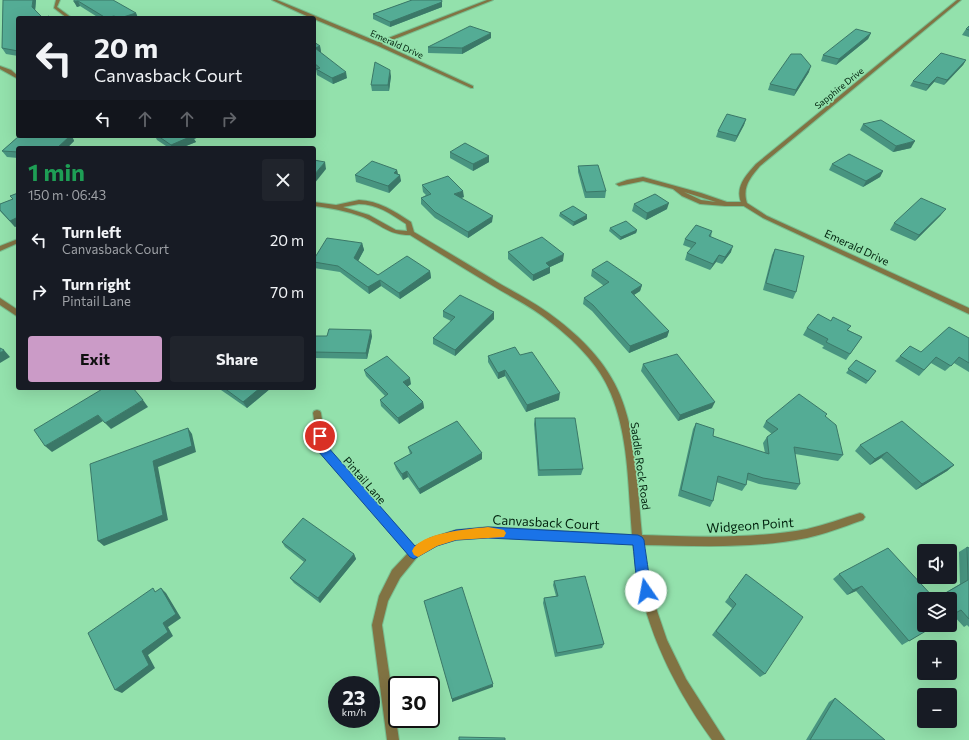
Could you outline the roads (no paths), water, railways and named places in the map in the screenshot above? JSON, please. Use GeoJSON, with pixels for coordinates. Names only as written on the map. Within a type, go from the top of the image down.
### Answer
{"type":"FeatureCollection","features":[{"type":"Feature","properties":{"kind":"street"},"geometry":{"type":"LineString","coordinates":[[58,0],[55,7],[67,16]]}},
{"type":"Feature","properties":{"kind":"street","name":"Emerald Drive"},"geometry":{"type":"LineString","coordinates":[[274,0],[310,16]]}},
{"type":"Feature","properties":{"kind":"street"},"geometry":{"type":"LineString","coordinates":[[378,44],[491,0]]}},
{"type":"Feature","properties":{"kind":"street","name":"Sapphire Drive"},"geometry":{"type":"LineString","coordinates":[[743,200],[742,185],[758,165],[959,0]]}},
{"type":"Feature","properties":{"kind":"street","name":"Emerald Drive"},"geometry":{"type":"LineString","coordinates":[[316,19],[378,44],[471,87]]}},
{"type":"Feature","properties":{"kind":"street"},"geometry":{"type":"LineString","coordinates":[[0,67],[16,76]]}},
{"type":"Feature","properties":{"kind":"street"},"geometry":{"type":"LineString","coordinates":[[9,71],[16,69]]}},
{"type":"Feature","properties":{"kind":"street"},"geometry":{"type":"LineString","coordinates":[[619,184],[629,180],[643,179],[674,187],[683,195],[698,203],[712,204],[743,200]]}},
{"type":"Feature","properties":{"kind":"street","name":"Saddle Rock Road"},"geometry":{"type":"LineString","coordinates":[[338,206],[362,200],[385,206],[409,222],[411,233]]}},
{"type":"Feature","properties":{"kind":"street","name":"Emerald Drive"},"geometry":{"type":"LineString","coordinates":[[743,200],[765,217],[969,311]]}},
{"type":"Feature","properties":{"kind":"street","name":"Saddle Rock Road"},"geometry":{"type":"LineString","coordinates":[[316,204],[338,206],[375,220],[392,232],[411,233],[551,318],[570,334],[604,372],[616,395],[627,441],[642,576],[653,621],[674,671],[703,719],[719,740]]}},
{"type":"Feature","properties":{"kind":"street"},"geometry":{"type":"LineString","coordinates":[[0,249],[16,242]]}},
{"type":"Feature","properties":{"kind":"street"},"geometry":{"type":"LineString","coordinates":[[0,301],[16,313]]}},
{"type":"Feature","properties":{"kind":"street","name":"Pintail Lane"},"geometry":{"type":"LineString","coordinates":[[317,413],[322,448],[414,553]]}},
{"type":"Feature","properties":{"kind":"street","name":"Widgeon Point"},"geometry":{"type":"LineString","coordinates":[[638,540],[724,542],[772,538],[808,533],[860,517]]}},
{"type":"Feature","properties":{"kind":"street","name":"Canvasback Court"},"geometry":{"type":"LineString","coordinates":[[393,740],[377,625],[383,600],[396,574],[414,553],[434,541],[456,535],[488,532],[638,540]]}}]}
